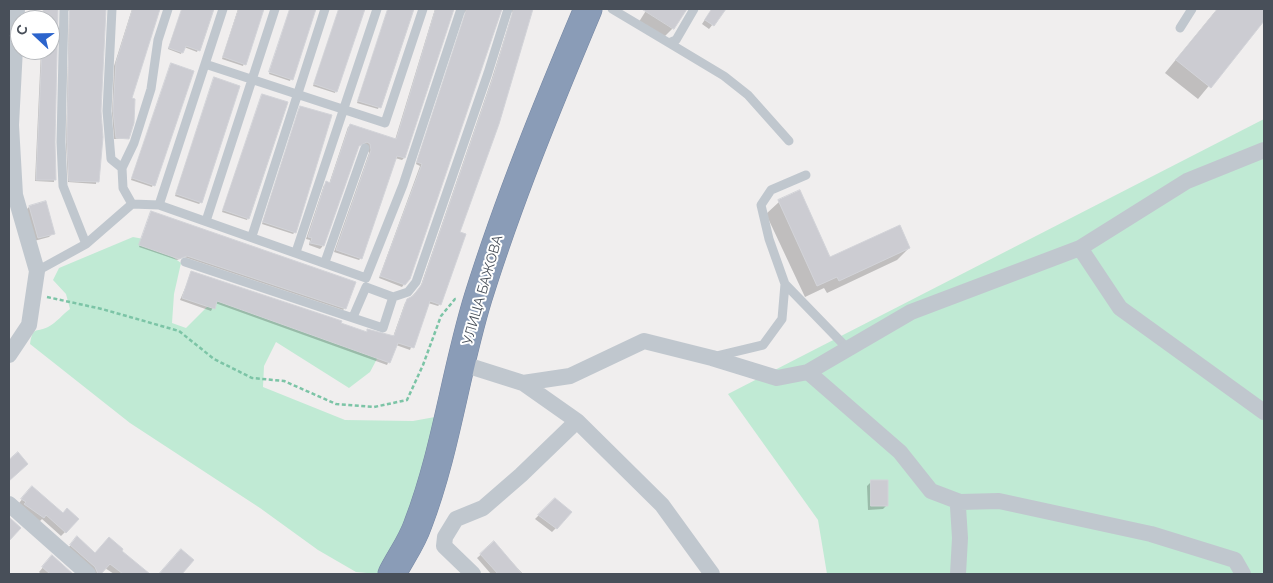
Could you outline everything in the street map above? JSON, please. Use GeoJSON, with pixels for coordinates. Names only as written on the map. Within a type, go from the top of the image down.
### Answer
{"type":"FeatureCollection","features":[{"type":"Feature","properties":{"kind":"highway","name":"УЛИЦА БАЖОВА"},"geometry":{"type":"LineString","coordinates":[[392,574],[418,526],[439,460],[478,300],[500,229],[534,137],[588,9]]}},
{"type":"Feature","properties":{"kind":"street"},"geometry":{"type":"LineString","coordinates":[[9,355],[29,325],[37,271],[15,195],[11,125],[17,9]]}},
{"type":"Feature","properties":{"kind":"street"},"geometry":{"type":"LineString","coordinates":[[523,383],[570,376],[644,341],[712,358],[777,378],[808,372],[911,312],[1080,248],[1187,181],[1264,150]]}},
{"type":"Feature","properties":{"kind":"street"},"geometry":{"type":"LineString","coordinates":[[1080,248],[1120,308],[1264,412]]}},
{"type":"Feature","properties":{"kind":"street"},"geometry":{"type":"LineString","coordinates":[[463,364],[523,383],[577,421],[662,505],[712,574]]}},
{"type":"Feature","properties":{"kind":"street"},"geometry":{"type":"LineString","coordinates":[[808,372],[900,452],[931,491],[960,502],[999,501],[1151,534],[1235,560],[1243,574]]}},
{"type":"Feature","properties":{"kind":"street"},"geometry":{"type":"LineString","coordinates":[[473,574],[444,546],[445,537],[456,519],[483,508],[577,421]]}},
{"type":"Feature","properties":{"kind":"street"},"geometry":{"type":"LineString","coordinates":[[958,574],[960,538],[958,507],[960,502]]}},
{"type":"Feature","properties":{"kind":"street"},"geometry":{"type":"LineString","coordinates":[[9,504],[88,574]]}},
{"type":"Feature","properties":{"kind":"lane"},"geometry":{"type":"LineString","coordinates":[[64,9],[61,142],[63,186],[86,244]]}},
{"type":"Feature","properties":{"kind":"lane"},"geometry":{"type":"LineString","coordinates":[[112,9],[107,111],[111,159],[122,168]]}},
{"type":"Feature","properties":{"kind":"lane"},"geometry":{"type":"LineString","coordinates":[[132,204],[123,188],[122,168],[134,143],[151,89],[158,40],[168,9]]}},
{"type":"Feature","properties":{"kind":"lane"},"geometry":{"type":"LineString","coordinates":[[159,204],[223,9]]}},
{"type":"Feature","properties":{"kind":"lane"},"geometry":{"type":"LineString","coordinates":[[206,221],[275,9]]}},
{"type":"Feature","properties":{"kind":"lane"},"geometry":{"type":"LineString","coordinates":[[252,236],[325,9]]}},
{"type":"Feature","properties":{"kind":"lane"},"geometry":{"type":"LineString","coordinates":[[296,252],[377,9]]}},
{"type":"Feature","properties":{"kind":"lane"},"geometry":{"type":"LineString","coordinates":[[205,64],[385,123],[423,9]]}},
{"type":"Feature","properties":{"kind":"lane"},"geometry":{"type":"LineString","coordinates":[[353,317],[404,185],[461,9]]}},
{"type":"Feature","properties":{"kind":"lane"},"geometry":{"type":"LineString","coordinates":[[37,271],[86,244],[132,204],[159,204],[325,262],[393,297],[408,292],[416,282],[508,9]]}},
{"type":"Feature","properties":{"kind":"lane"},"geometry":{"type":"LineString","coordinates":[[612,9],[724,76],[748,95],[789,141]]}},
{"type":"Feature","properties":{"kind":"lane"},"geometry":{"type":"LineString","coordinates":[[669,43],[676,40],[694,9]]}},
{"type":"Feature","properties":{"kind":"lane"},"geometry":{"type":"LineString","coordinates":[[1180,28],[1192,9]]}},
{"type":"Feature","properties":{"kind":"lane"},"geometry":{"type":"LineString","coordinates":[[325,262],[365,148]]}},
{"type":"Feature","properties":{"kind":"lane"},"geometry":{"type":"LineString","coordinates":[[806,175],[771,190],[762,205],[768,239],[785,284],[848,350]]}},
{"type":"Feature","properties":{"kind":"lane"},"geometry":{"type":"LineString","coordinates":[[185,262],[383,328],[393,297]]}},
{"type":"Feature","properties":{"kind":"lane"},"geometry":{"type":"LineString","coordinates":[[712,358],[763,345],[782,319],[785,284]]}},
{"type":"Feature","properties":{"kind":"path"},"geometry":{"type":"LineString","coordinates":[[34,293],[62,302],[102,309],[179,331],[214,359],[252,378],[284,382],[336,404],[374,407],[406,400],[423,365],[441,316],[455,299],[478,300]]}},
{"type":"Feature","properties":{"kind":"green space"},"geometry":{"type":"Polygon","coordinates":[[[1264,119],[1264,574],[827,574],[818,520],[728,394],[1264,119]]]}},
{"type":"Feature","properties":{"kind":"green space"},"geometry":{"type":"Polygon","coordinates":[[[133,237],[149,240],[181,263],[174,294],[172,323],[186,328],[217,297],[378,357],[370,372],[349,388],[276,342],[264,366],[263,387],[345,420],[413,421],[435,417],[420,486],[404,526],[378,574],[356,572],[318,550],[260,508],[130,423],[30,344],[35,331],[51,325],[70,309],[66,294],[53,280],[59,268],[133,237]]]}},
{"type":"Feature","properties":{"kind":"building"},"geometry":{"type":"Polygon","coordinates":[[[70,9],[106,9],[101,111],[103,137],[99,182],[69,181],[67,142],[70,9]]]}},
{"type":"Feature","properties":{"kind":"building"},"geometry":{"type":"Polygon","coordinates":[[[133,9],[160,9],[132,98],[135,99],[134,123],[129,139],[116,138],[113,111],[116,63],[133,9]]]}},
{"type":"Feature","properties":{"kind":"building"},"geometry":{"type":"Polygon","coordinates":[[[182,9],[214,9],[200,51],[186,46],[183,53],[169,48],[182,9]]]}},
{"type":"Feature","properties":{"kind":"building"},"geometry":{"type":"Polygon","coordinates":[[[239,9],[264,9],[246,65],[223,57],[239,9]]]}},
{"type":"Feature","properties":{"kind":"building"},"geometry":{"type":"Polygon","coordinates":[[[290,9],[316,9],[293,80],[269,72],[290,9]]]}},
{"type":"Feature","properties":{"kind":"building"},"geometry":{"type":"Polygon","coordinates":[[[339,9],[365,9],[337,92],[314,84],[339,9]]]}},
{"type":"Feature","properties":{"kind":"building"},"geometry":{"type":"Polygon","coordinates":[[[388,9],[414,9],[381,108],[358,101],[388,9]]]}},
{"type":"Feature","properties":{"kind":"building"},"geometry":{"type":"Polygon","coordinates":[[[436,9],[454,9],[405,158],[397,156],[362,259],[336,250],[371,150],[370,144],[367,142],[359,146],[324,246],[310,243],[312,238],[308,237],[326,181],[330,183],[350,124],[396,139],[436,9]]]}},
{"type":"Feature","properties":{"kind":"building"},"geometry":{"type":"Polygon","coordinates":[[[467,9],[502,9],[410,279],[405,285],[380,276],[422,164],[417,162],[467,9]]]}},
{"type":"Feature","properties":{"kind":"building"},"geometry":{"type":"Polygon","coordinates":[[[514,9],[533,9],[499,124],[460,232],[466,234],[441,305],[430,301],[414,348],[398,343],[390,363],[217,301],[215,309],[182,298],[191,271],[342,321],[341,323],[367,332],[367,329],[394,336],[407,299],[413,296],[422,284],[494,75],[514,9]]]}},
{"type":"Feature","properties":{"kind":"building"},"geometry":{"type":"Polygon","coordinates":[[[642,9],[687,9],[674,29],[642,9]]]}},
{"type":"Feature","properties":{"kind":"building"},"geometry":{"type":"Polygon","coordinates":[[[712,9],[726,9],[714,26],[705,20],[712,9]]]}},
{"type":"Feature","properties":{"kind":"building"},"geometry":{"type":"Polygon","coordinates":[[[1218,9],[1264,9],[1264,21],[1211,88],[1176,60],[1218,9]]]}},
{"type":"Feature","properties":{"kind":"building"},"geometry":{"type":"Polygon","coordinates":[[[42,60],[57,60],[56,180],[36,180],[42,60]]]}},
{"type":"Feature","properties":{"kind":"building"},"geometry":{"type":"Polygon","coordinates":[[[171,63],[194,71],[155,186],[132,178],[171,63]]]}},
{"type":"Feature","properties":{"kind":"building"},"geometry":{"type":"Polygon","coordinates":[[[214,77],[240,86],[202,203],[176,194],[214,77]]]}},
{"type":"Feature","properties":{"kind":"building"},"geometry":{"type":"Polygon","coordinates":[[[262,94],[288,102],[249,219],[223,210],[262,94]]]}},
{"type":"Feature","properties":{"kind":"building"},"geometry":{"type":"Polygon","coordinates":[[[300,106],[332,115],[296,233],[263,222],[300,106]]]}},
{"type":"Feature","properties":{"kind":"building"},"geometry":{"type":"Polygon","coordinates":[[[800,190],[830,257],[900,225],[910,248],[839,281],[837,277],[817,286],[778,200],[800,190]]]}},
{"type":"Feature","properties":{"kind":"building"},"geometry":{"type":"Polygon","coordinates":[[[46,201],[55,234],[38,238],[29,206],[46,201]]]}},
{"type":"Feature","properties":{"kind":"building"},"geometry":{"type":"Polygon","coordinates":[[[151,211],[356,282],[346,309],[187,256],[179,259],[139,245],[151,211]]]}},
{"type":"Feature","properties":{"kind":"building"},"geometry":{"type":"Polygon","coordinates":[[[18,452],[28,464],[9,481],[9,460],[18,452]]]}},
{"type":"Feature","properties":{"kind":"building"},"geometry":{"type":"Polygon","coordinates":[[[871,480],[888,480],[888,506],[871,506],[871,480]]]}},
{"type":"Feature","properties":{"kind":"building"},"geometry":{"type":"Polygon","coordinates":[[[32,486],[63,513],[67,508],[79,519],[66,533],[46,515],[44,518],[24,504],[26,502],[21,499],[32,486]]]}},
{"type":"Feature","properties":{"kind":"building"},"geometry":{"type":"Polygon","coordinates":[[[555,498],[572,512],[557,529],[538,515],[555,498]]]}},
{"type":"Feature","properties":{"kind":"building"},"geometry":{"type":"Polygon","coordinates":[[[10,518],[21,528],[9,541],[9,520],[10,518]]]}},
{"type":"Feature","properties":{"kind":"building"},"geometry":{"type":"Polygon","coordinates":[[[77,536],[95,553],[109,537],[123,549],[122,551],[150,574],[123,574],[110,564],[101,574],[98,574],[95,567],[70,545],[77,536]]]}},
{"type":"Feature","properties":{"kind":"building"},"geometry":{"type":"Polygon","coordinates":[[[494,541],[522,574],[498,574],[480,554],[494,541]]]}},
{"type":"Feature","properties":{"kind":"building"},"geometry":{"type":"Polygon","coordinates":[[[181,549],[194,560],[182,574],[159,574],[181,549]]]}},
{"type":"Feature","properties":{"kind":"building"},"geometry":{"type":"Polygon","coordinates":[[[52,555],[73,574],[50,574],[42,567],[52,555]]]}}]}
